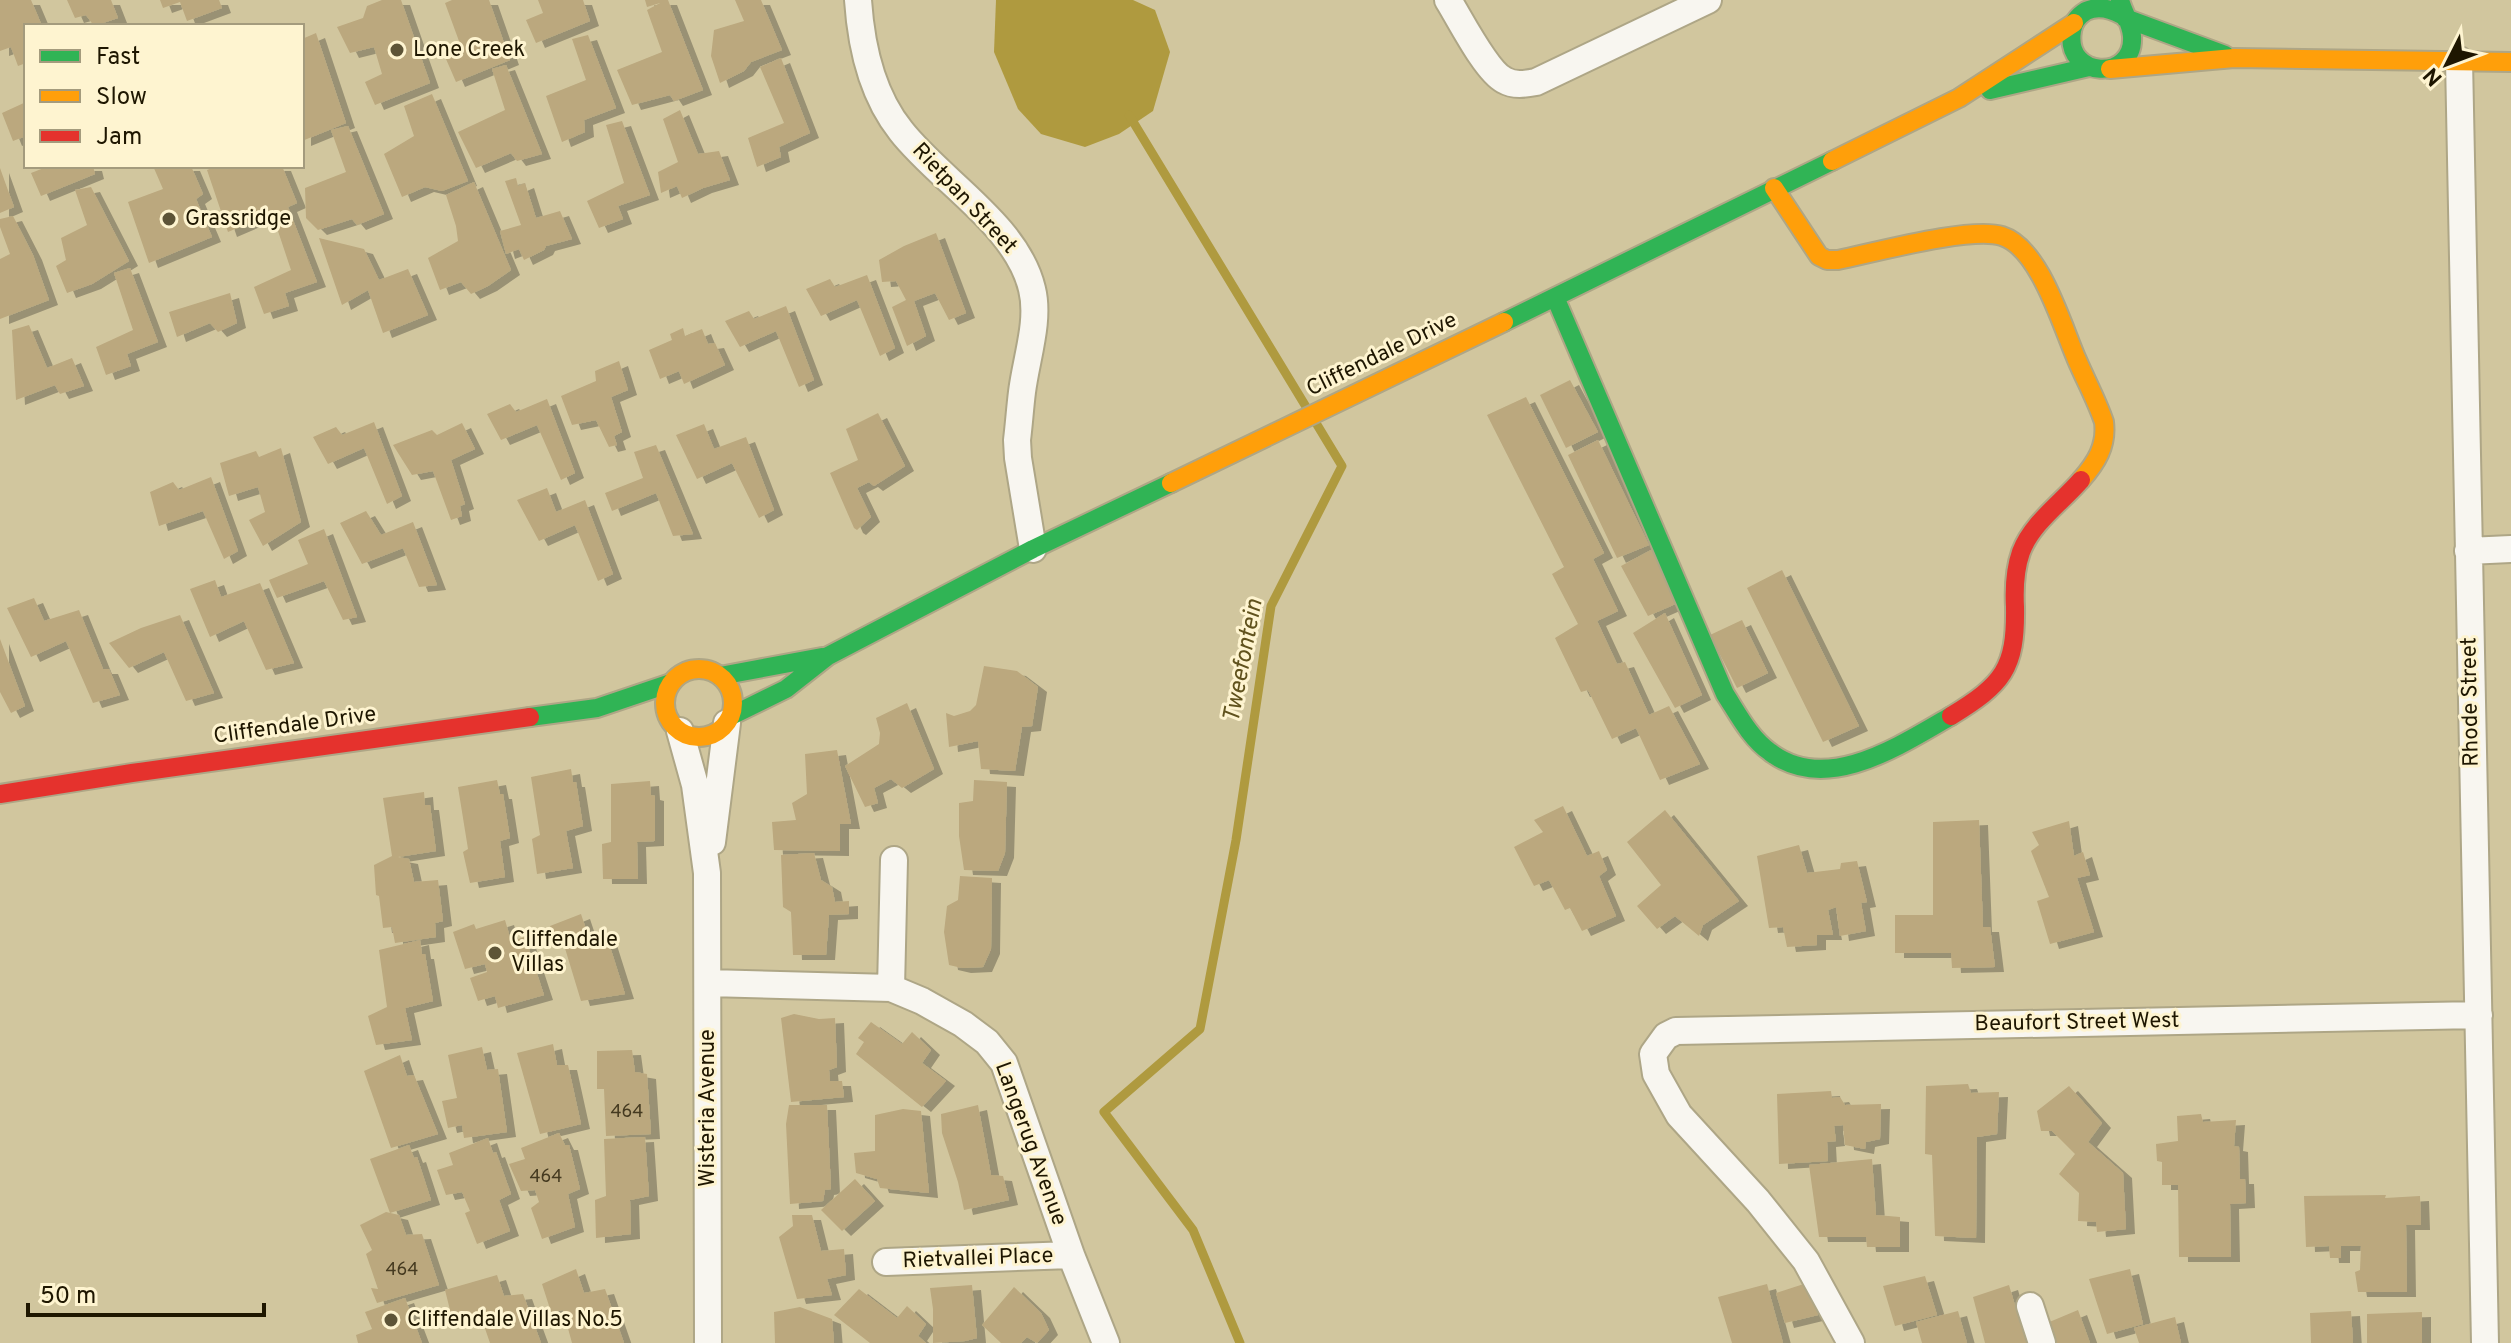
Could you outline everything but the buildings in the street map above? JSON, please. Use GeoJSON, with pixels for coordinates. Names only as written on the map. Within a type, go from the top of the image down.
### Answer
{"type":"FeatureCollection","features":[{"type":"Feature","properties":{"kind":"street","name":"Rietpan Street"},"geometry":{"type":"LineString","coordinates":[[858,0],[866,52],[880,98],[888,113],[902,133],[1000,233],[1026,269],[1033,293],[1033,320],[1017,449],[1033,549]]}},
{"type":"Feature","properties":{"kind":"street"},"geometry":{"type":"LineString","coordinates":[[1448,0],[1493,72],[1505,81],[1521,85],[1536,82],[1708,0]]}},
{"type":"Feature","properties":{"kind":"street"},"geometry":{"type":"LineString","coordinates":[[2082,0],[2070,38],[2072,49],[2089,67],[2110,69],[2234,58],[2511,62]]}},
{"type":"Feature","properties":{"kind":"street"},"geometry":{"type":"LineString","coordinates":[[2075,21],[2090,9],[2122,11],[2234,58]]}},
{"type":"Feature","properties":{"kind":"street"},"geometry":{"type":"LineString","coordinates":[[2110,69],[2122,62],[2130,51],[2132,31],[2122,11]]}},
{"type":"Feature","properties":{"kind":"street","name":"Cliffendale Drive"},"geometry":{"type":"LineString","coordinates":[[729,720],[786,689],[828,656],[1033,549],[1293,426],[1959,98],[2075,21]]}},
{"type":"Feature","properties":{"kind":"street","name":"Rhode Street"},"geometry":{"type":"LineString","coordinates":[[2459,60],[2485,1343]]}},
{"type":"Feature","properties":{"kind":"street","name":"Cliffendale Drive"},"geometry":{"type":"LineString","coordinates":[[1959,98],[2089,67]]}},
{"type":"Feature","properties":{"kind":"street"},"geometry":{"type":"LineString","coordinates":[[1555,297],[1719,680],[1741,723],[1775,759],[1794,767],[1831,771],[1886,753],[1961,711],[2001,676],[2009,664],[2014,650],[2013,585],[2017,561],[2025,543],[2093,465],[2102,449],[2104,422],[2040,276],[2015,242],[2002,235],[1972,234],[1827,260],[1819,256],[1774,188]]}},
{"type":"Feature","properties":{"kind":"street"},"geometry":{"type":"LineString","coordinates":[[2468,551],[2511,549]]}},
{"type":"Feature","properties":{"kind":"street","name":"Cliffendale Drive"},"geometry":{"type":"LineString","coordinates":[[720,676],[828,656]]}},
{"type":"Feature","properties":{"kind":"street"},"geometry":{"type":"LineString","coordinates":[[689,670],[710,670],[720,676],[732,695],[729,720],[713,734],[705,736],[696,737],[677,728],[665,704],[671,683],[689,670]]}},
{"type":"Feature","properties":{"kind":"street","name":"Cliffendale Drive"},"geometry":{"type":"LineString","coordinates":[[0,794],[597,708],[671,683]]}},
{"type":"Feature","properties":{"kind":"street","name":"Cliffendale Drive"},"geometry":{"type":"LineString","coordinates":[[597,708],[677,728]]}},
{"type":"Feature","properties":{"kind":"street","name":"Wisteria Avenue"},"geometry":{"type":"LineString","coordinates":[[707,873],[729,720]]}},
{"type":"Feature","properties":{"kind":"street","name":"Wisteria Avenue"},"geometry":{"type":"LineString","coordinates":[[677,728],[695,785],[707,873],[708,1343]]}},
{"type":"Feature","properties":{"kind":"street"},"geometry":{"type":"LineString","coordinates":[[891,988],[894,860]]}},
{"type":"Feature","properties":{"kind":"street","name":"Langerug Avenue"},"geometry":{"type":"LineString","coordinates":[[708,983],[891,988],[963,1024],[996,1051],[1004,1063],[1071,1255],[1106,1343]]}},
{"type":"Feature","properties":{"kind":"street","name":"Beaufort Street West"},"geometry":{"type":"LineString","coordinates":[[1851,1343],[1806,1261],[1758,1201],[1679,1115],[1668,1097],[1656,1074],[1653,1054],[1666,1036],[1676,1031],[2479,1015]]}},
{"type":"Feature","properties":{"kind":"street","name":"Rietvallei Place"},"geometry":{"type":"LineString","coordinates":[[886,1262],[1071,1255]]}},
{"type":"Feature","properties":{"kind":"street"},"geometry":{"type":"LineString","coordinates":[[2030,1306],[2042,1343]]}},
{"type":"Feature","properties":{"kind":"shaded area"},"geometry":{"type":"Polygon","coordinates":[[[996,0],[1133,0],[1155,10],[1170,52],[1153,111],[1119,134],[1085,147],[1041,134],[1018,109],[994,52],[996,0]]]}},
{"type":"Feature","properties":{"kind":"waterway","name":"Tweefontein"},"geometry":{"type":"LineString","coordinates":[[1129,115],[1308,410]]}},
{"type":"Feature","properties":{"kind":"waterway","name":"Tweefontein"},"geometry":{"type":"LineString","coordinates":[[1240,1343],[1193,1230],[1104,1112],[1200,1029],[1236,840],[1271,606],[1342,466],[1316,423]]}},
{"type":"Feature","properties":{"kind":"traffic: fast"},"geometry":{"type":"LineString","coordinates":[[2120,0],[2132,36],[2130,51],[2123,61],[2100,69],[2088,66],[2078,58],[2072,47],[2073,25],[2078,17],[2096,8],[2122,15]]}},
{"type":"Feature","properties":{"kind":"traffic: fast"},"geometry":{"type":"LineString","coordinates":[[2125,18],[2225,55]]}},
{"type":"Feature","properties":{"kind":"traffic: fast"},"geometry":{"type":"LineString","coordinates":[[1990,90],[2089,67]]}},
{"type":"Feature","properties":{"kind":"traffic: fast"},"geometry":{"type":"LineString","coordinates":[[1504,322],[1832,161]]}},
{"type":"Feature","properties":{"kind":"traffic: fast"},"geometry":{"type":"LineString","coordinates":[[1555,297],[1725,694],[1756,740],[1792,764],[1815,769],[1838,767],[1886,752],[1951,716]]}},
{"type":"Feature","properties":{"kind":"traffic: fast"},"geometry":{"type":"LineString","coordinates":[[731,716],[786,689],[828,656],[1033,549],[1171,483]]}},
{"type":"Feature","properties":{"kind":"traffic: fast"},"geometry":{"type":"LineString","coordinates":[[720,676],[822,657]]}},
{"type":"Feature","properties":{"kind":"traffic: fast"},"geometry":{"type":"LineString","coordinates":[[530,717],[597,708],[671,683]]}},
{"type":"Feature","properties":{"kind":"traffic: slow"},"geometry":{"type":"LineString","coordinates":[[1832,161],[1959,98],[2074,23]]}},
{"type":"Feature","properties":{"kind":"traffic: slow"},"geometry":{"type":"LineString","coordinates":[[2110,69],[2234,58],[2511,62]]}},
{"type":"Feature","properties":{"kind":"traffic: slow"},"geometry":{"type":"LineString","coordinates":[[1774,188],[1819,256],[1827,260],[1968,235],[2002,236],[2016,243],[2028,256],[2048,290],[2104,422],[2104,439],[2099,454],[2081,480]]}},
{"type":"Feature","properties":{"kind":"traffic: slow"},"geometry":{"type":"LineString","coordinates":[[1171,483],[1504,322]]}},
{"type":"Feature","properties":{"kind":"traffic: slow"},"geometry":{"type":"LineString","coordinates":[[699,669],[723,679],[733,703],[723,727],[699,737],[675,727],[665,703],[675,679],[699,669]]}},
{"type":"Feature","properties":{"kind":"traffic: jam"},"geometry":{"type":"LineString","coordinates":[[1951,716],[1983,694],[2003,673],[2013,646],[2015,579],[2021,552],[2040,523],[2081,480]]}},
{"type":"Feature","properties":{"kind":"traffic: jam"},"geometry":{"type":"LineString","coordinates":[[0,794],[530,717]]}},
{"type":"Feature","properties":{"kind":"place","name":"Lone Creek"},"geometry":{"type":"Point","coordinates":[397,50]}},
{"type":"Feature","properties":{"kind":"place","name":"Grassridge"},"geometry":{"type":"Point","coordinates":[169,219]}},
{"type":"Feature","properties":{"kind":"place","name":"Cliffendale Villas"},"geometry":{"type":"Point","coordinates":[495,953]}},
{"type":"Feature","properties":{"kind":"place","name":"Cliffendale Villas No.5"},"geometry":{"type":"Point","coordinates":[391,1320]}}]}
